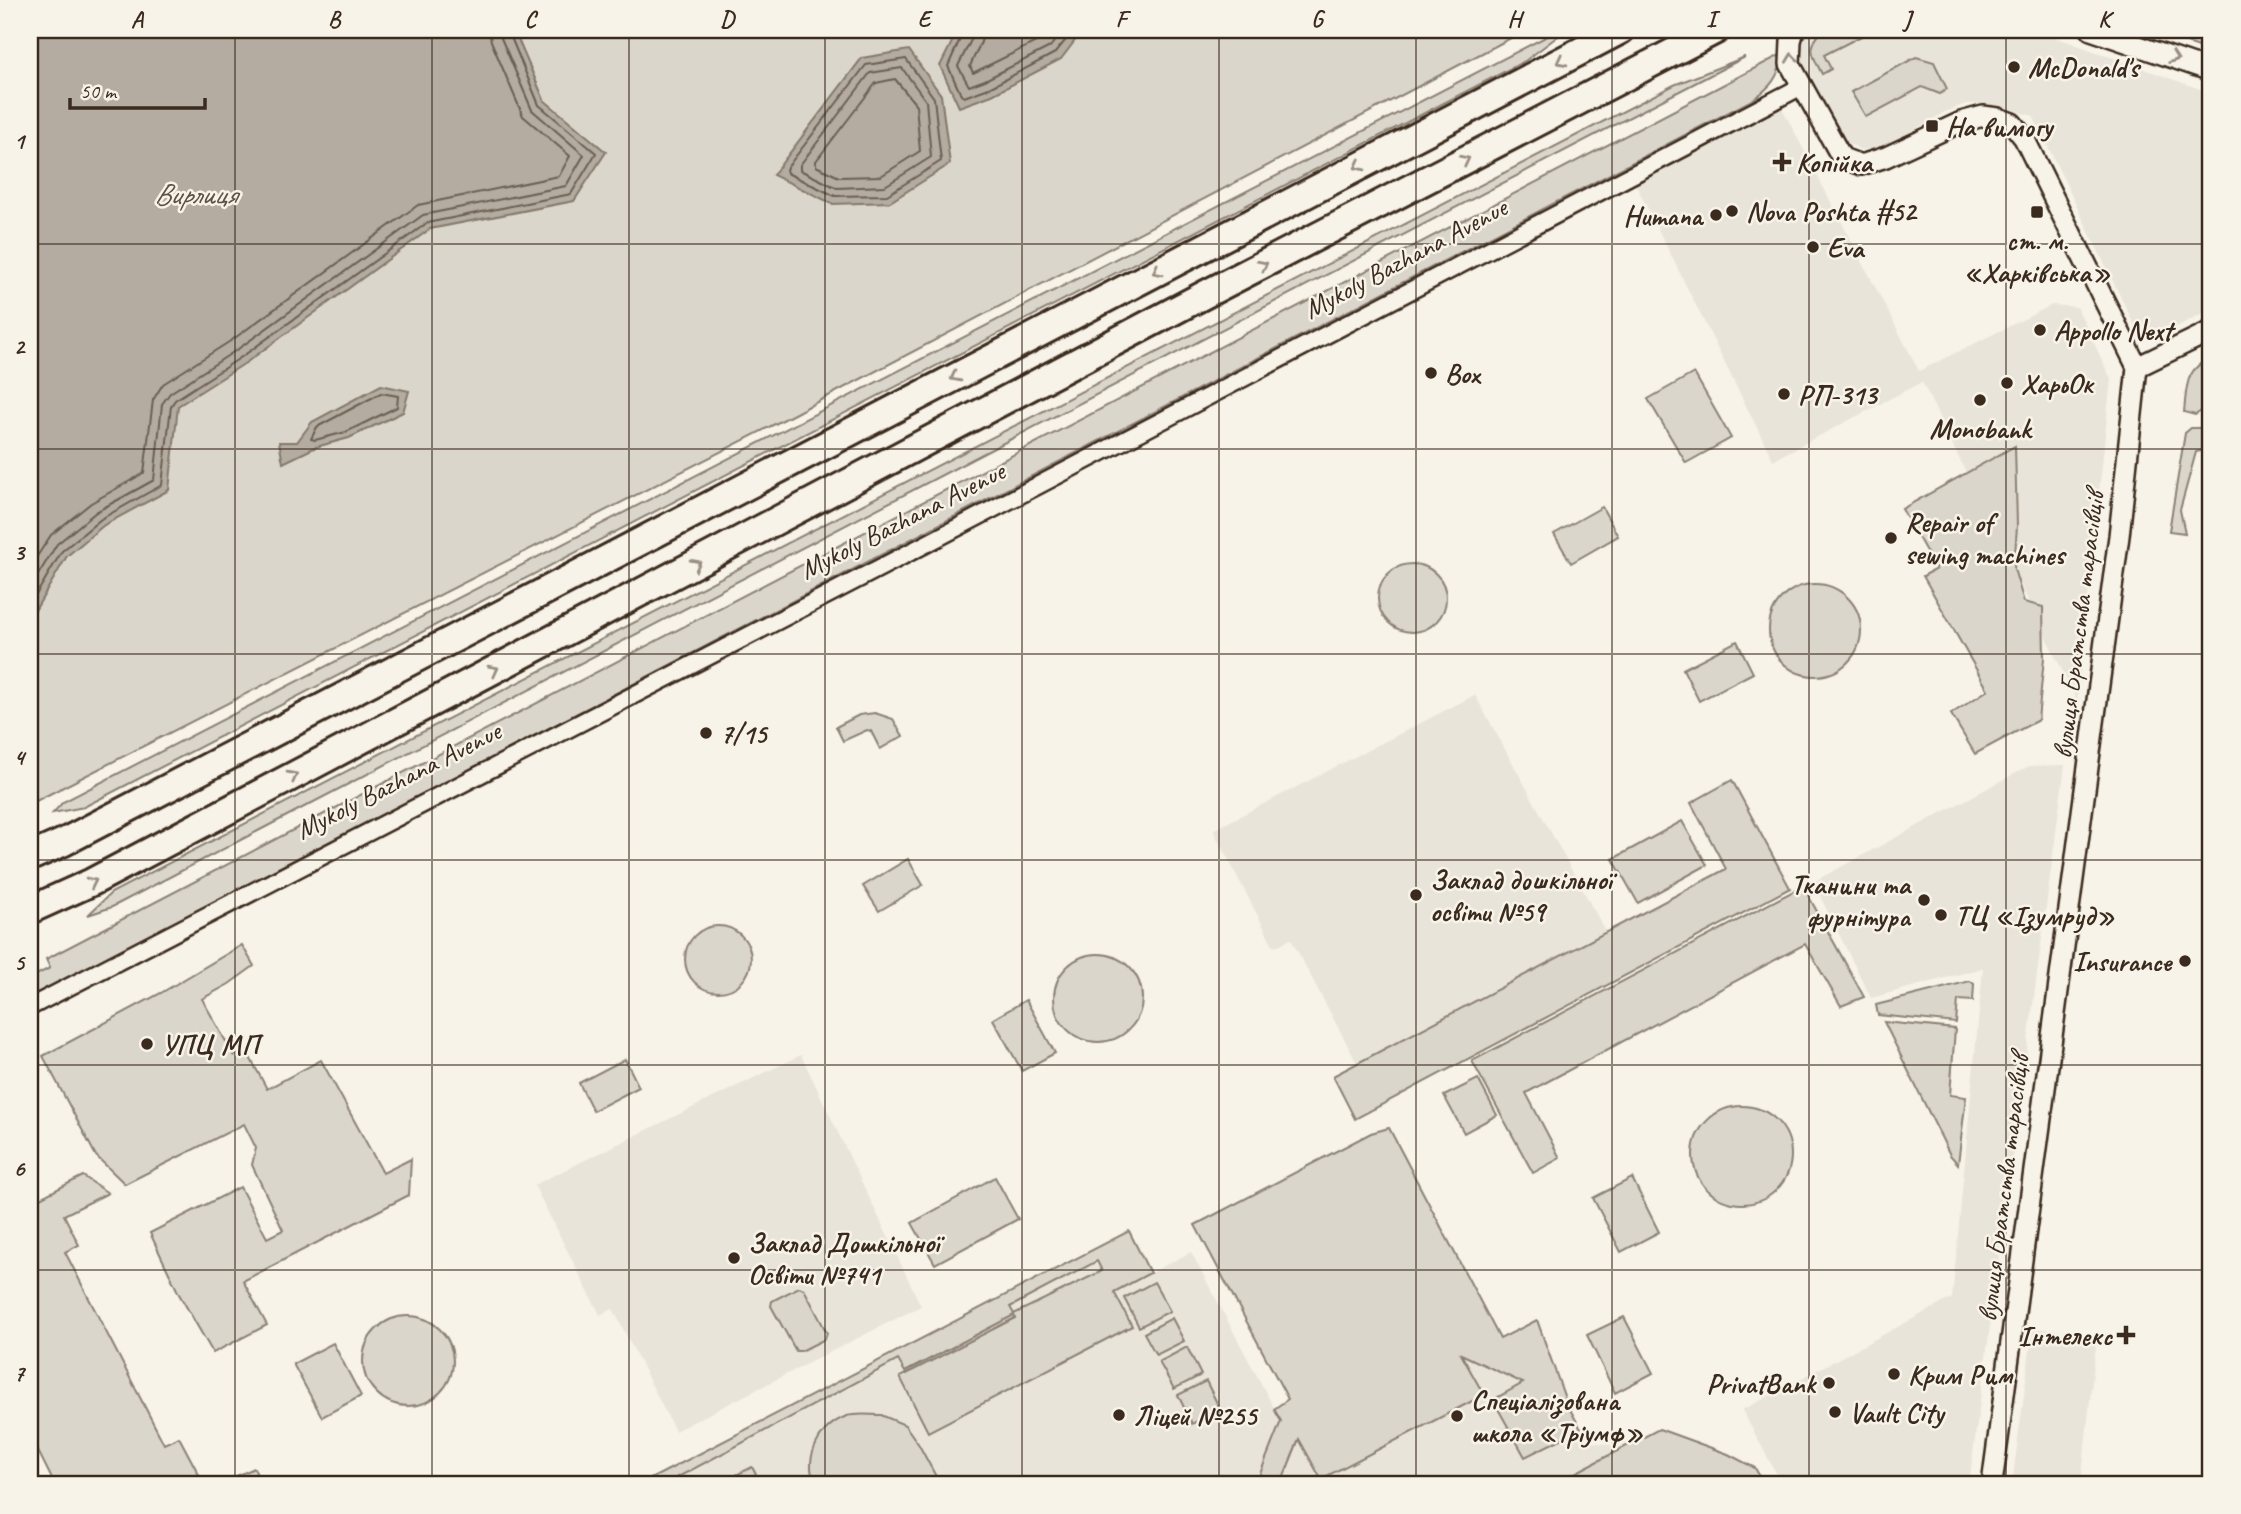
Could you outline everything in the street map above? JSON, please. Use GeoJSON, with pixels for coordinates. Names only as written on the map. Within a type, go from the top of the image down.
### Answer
{"type":"FeatureCollection","features":[{"type":"Feature","properties":{"kind":"highway"},"geometry":{"type":"LineString","coordinates":[[30,858],[1621,30]]}},
{"type":"Feature","properties":{"kind":"highway","name":"Mykoly Bazhana Avenue"},"geometry":{"type":"LineString","coordinates":[[30,910],[92,882],[1178,309],[1716,30]]}},
{"type":"Feature","properties":{"kind":"street"},"geometry":{"type":"LineString","coordinates":[[1794,30],[1790,64],[1842,158],[1861,165],[1983,116],[2012,123],[2024,138],[2137,367],[2211,331]]}},
{"type":"Feature","properties":{"kind":"street"},"geometry":{"type":"LineString","coordinates":[[2091,30],[2211,71]]}},
{"type":"Feature","properties":{"kind":"street","name":"Mykoly Bazhana Avenue"},"geometry":{"type":"LineString","coordinates":[[30,1007],[1802,86]]}},
{"type":"Feature","properties":{"kind":"street","name":"вулиця Братства тарасівців"},"geometry":{"type":"LineString","coordinates":[[1992,1484],[2119,536],[2137,367]]}},
{"type":"Feature","properties":{"kind":"shaded area"},"geometry":{"type":"Polygon","coordinates":[[[30,30],[544,100],[530,67],[509,38],[514,30],[1526,30],[773,425],[30,804],[30,30]]]}},
{"type":"Feature","properties":{"kind":"shaded area"},"geometry":{"type":"Polygon","coordinates":[[[1559,30],[1566,30],[1525,61],[84,807],[53,813],[63,802],[1559,30]]]}},
{"type":"Feature","properties":{"kind":"shaded area"},"geometry":{"type":"Polygon","coordinates":[[[1806,30],[2035,30],[2211,93],[2211,309],[2161,335],[2138,333],[2033,116],[1989,104],[1966,104],[1945,112],[1885,147],[1861,150],[1834,136],[1802,76],[1800,45],[1806,30]]]}},
{"type":"Feature","properties":{"kind":"shaded area"},"geometry":{"type":"Polygon","coordinates":[[[1823,30],[1873,30],[1824,55],[1831,69],[1822,74],[1812,51],[1814,42],[1823,30]]]}},
{"type":"Feature","properties":{"kind":"shaded area"},"geometry":{"type":"Polygon","coordinates":[[[2149,30],[2173,30],[2211,43],[2211,51],[2149,30]]]}},
{"type":"Feature","properties":{"kind":"shaded area"},"geometry":{"type":"Polygon","coordinates":[[[1782,54],[1773,81],[1752,100],[30,999],[30,978],[50,968],[46,959],[1782,54]]]}},
{"type":"Feature","properties":{"kind":"shaded area"},"geometry":{"type":"Polygon","coordinates":[[[1745,57],[112,907],[88,915],[111,893],[1674,85],[1745,57]]]}},
{"type":"Feature","properties":{"kind":"shaded area"},"geometry":{"type":"Polygon","coordinates":[[[1916,57],[1934,62],[1947,89],[1940,94],[1922,87],[1866,117],[1851,92],[1916,57]]]}},
{"type":"Feature","properties":{"kind":"shaded area"},"geometry":{"type":"Polygon","coordinates":[[[1781,106],[1919,371],[2052,305],[2077,307],[2111,379],[2077,701],[1922,382],[1773,460],[1635,183],[1781,106]]]}},
{"type":"Feature","properties":{"kind":"shaded area"},"geometry":{"type":"Polygon","coordinates":[[[2211,357],[2211,405],[2195,415],[2184,412],[2188,380],[2202,362],[2211,357]]]}},
{"type":"Feature","properties":{"kind":"shaded area"},"geometry":{"type":"Polygon","coordinates":[[[1694,373],[1731,438],[1686,463],[1648,399],[1694,373]]]}},
{"type":"Feature","properties":{"kind":"shaded area"},"geometry":{"type":"Polygon","coordinates":[[[2191,428],[2211,428],[2211,449],[2196,452],[2180,510],[2185,533],[2169,531],[2185,433],[2191,428]]]}},
{"type":"Feature","properties":{"kind":"shaded area"},"geometry":{"type":"Polygon","coordinates":[[[2015,446],[2017,526],[2014,569],[2024,602],[2043,607],[2044,658],[2038,720],[1975,754],[1951,714],[1988,690],[1923,576],[1936,569],[1902,509],[2015,446]]]}},
{"type":"Feature","properties":{"kind":"shaded area"},"geometry":{"type":"Polygon","coordinates":[[[1602,507],[1618,536],[1571,563],[1554,534],[1602,507]]]}},
{"type":"Feature","properties":{"kind":"shaded area"},"geometry":{"type":"Polygon","coordinates":[[[1412,564],[1425,567],[1436,574],[1443,585],[1446,598],[1443,611],[1436,622],[1425,629],[1412,632],[1399,629],[1388,622],[1381,611],[1378,598],[1381,585],[1388,574],[1399,567],[1412,564]]]}},
{"type":"Feature","properties":{"kind":"shaded area"},"geometry":{"type":"Polygon","coordinates":[[[1815,584],[1832,588],[1847,598],[1857,613],[1861,630],[1857,647],[1847,662],[1832,672],[1815,676],[1798,672],[1783,662],[1773,647],[1769,630],[1773,613],[1783,598],[1798,588],[1815,584]]]}},
{"type":"Feature","properties":{"kind":"shaded area"},"geometry":{"type":"Polygon","coordinates":[[[1737,641],[1753,673],[1699,701],[1683,669],[1737,641]]]}},
{"type":"Feature","properties":{"kind":"shaded area","name":"Заклад дошкільної освіти №59"},"geometry":{"type":"Polygon","coordinates":[[[1475,695],[1606,932],[1357,1063],[1291,939],[1274,947],[1213,830],[1475,695]]]}},
{"type":"Feature","properties":{"kind":"shaded area"},"geometry":{"type":"Polygon","coordinates":[[[875,713],[893,719],[903,736],[880,749],[871,731],[867,730],[843,741],[836,727],[859,715],[875,713]]]}},
{"type":"Feature","properties":{"kind":"shaded area"},"geometry":{"type":"Polygon","coordinates":[[[2065,765],[1969,1484],[1782,1484],[1742,1410],[1952,1298],[1983,968],[1871,998],[1813,882],[2029,766],[2065,765]]]}},
{"type":"Feature","properties":{"kind":"shaded area"},"geometry":{"type":"Polygon","coordinates":[[[1732,780],[1790,888],[1355,1119],[1333,1076],[1726,869],[1691,803],[1732,780]]]}},
{"type":"Feature","properties":{"kind":"shaded area"},"geometry":{"type":"Polygon","coordinates":[[[1682,821],[1707,865],[1638,903],[1613,859],[1682,821]]]}},
{"type":"Feature","properties":{"kind":"shaded area"},"geometry":{"type":"Polygon","coordinates":[[[908,859],[923,885],[879,911],[863,886],[908,859]]]}},
{"type":"Feature","properties":{"kind":"shaded area"},"geometry":{"type":"Polygon","coordinates":[[[1803,886],[1864,997],[1841,1006],[1805,944],[1526,1093],[1560,1158],[1533,1173],[1472,1061],[1803,886]]]}},
{"type":"Feature","properties":{"kind":"shaded area"},"geometry":{"type":"Polygon","coordinates":[[[718,926],[741,936],[751,959],[741,982],[718,992],[695,982],[685,959],[695,936],[718,926]]]}},
{"type":"Feature","properties":{"kind":"shaded area"},"geometry":{"type":"Polygon","coordinates":[[[242,945],[254,966],[202,999],[234,1056],[246,1050],[267,1089],[321,1060],[383,1173],[411,1159],[409,1195],[243,1281],[267,1325],[213,1353],[179,1294],[150,1233],[240,1187],[267,1238],[283,1230],[252,1165],[256,1148],[244,1124],[125,1184],[96,1156],[43,1056],[161,993],[242,945]]]}},
{"type":"Feature","properties":{"kind":"shaded area"},"geometry":{"type":"Polygon","coordinates":[[[1098,954],[1115,957],[1129,967],[1139,981],[1142,998],[1139,1015],[1129,1029],[1115,1039],[1098,1042],[1081,1039],[1067,1029],[1057,1015],[1054,998],[1057,981],[1067,967],[1081,957],[1098,954]]]}},
{"type":"Feature","properties":{"kind":"shaded area"},"geometry":{"type":"Polygon","coordinates":[[[1970,981],[1974,984],[1973,1001],[1958,1000],[1956,1023],[1878,1015],[1876,1005],[1970,981]]]}},
{"type":"Feature","properties":{"kind":"shaded area"},"geometry":{"type":"Polygon","coordinates":[[[1026,1000],[1055,1053],[1022,1071],[993,1019],[1026,1000]]]}},
{"type":"Feature","properties":{"kind":"shaded area"},"geometry":{"type":"Polygon","coordinates":[[[1884,1022],[1955,1029],[1950,1095],[1966,1097],[1958,1164],[1950,1155],[1884,1022]]]}},
{"type":"Feature","properties":{"kind":"shaded area","name":"Заклад Дошкільної Освіти №741"},"geometry":{"type":"Polygon","coordinates":[[[801,1055],[921,1306],[675,1431],[613,1309],[600,1315],[534,1185],[801,1055]]]}},
{"type":"Feature","properties":{"kind":"shaded area"},"geometry":{"type":"Polygon","coordinates":[[[625,1059],[639,1087],[593,1111],[579,1083],[625,1059]]]}},
{"type":"Feature","properties":{"kind":"shaded area"},"geometry":{"type":"Polygon","coordinates":[[[1478,1079],[1497,1115],[1464,1133],[1444,1096],[1478,1079]]]}},
{"type":"Feature","properties":{"kind":"shaded area"},"geometry":{"type":"Polygon","coordinates":[[[1742,1106],[1769,1114],[1783,1128],[1791,1155],[1783,1182],[1769,1196],[1742,1204],[1715,1196],[1701,1182],[1693,1155],[1701,1128],[1715,1114],[1742,1106]]]}},
{"type":"Feature","properties":{"kind":"shaded area"},"geometry":{"type":"Polygon","coordinates":[[[1389,1128],[1500,1339],[1537,1320],[1567,1404],[1581,1429],[1525,1457],[1493,1400],[1523,1383],[1461,1354],[1484,1395],[1321,1479],[1299,1439],[1281,1484],[1256,1484],[1281,1421],[1274,1409],[1288,1399],[1195,1225],[1371,1133],[1389,1128]]]}},
{"type":"Feature","properties":{"kind":"shaded area"},"geometry":{"type":"Polygon","coordinates":[[[83,1176],[108,1193],[64,1215],[79,1245],[65,1252],[164,1444],[179,1437],[204,1484],[43,1484],[52,1479],[30,1435],[30,1203],[83,1176]]]}},
{"type":"Feature","properties":{"kind":"shaded area"},"geometry":{"type":"Polygon","coordinates":[[[995,1177],[1018,1219],[935,1264],[912,1223],[995,1177]]]}},
{"type":"Feature","properties":{"kind":"shaded area"},"geometry":{"type":"Polygon","coordinates":[[[1632,1178],[1659,1232],[1621,1252],[1593,1198],[1632,1178]]]}},
{"type":"Feature","properties":{"kind":"shaded area"},"geometry":{"type":"Polygon","coordinates":[[[1129,1231],[1150,1273],[1114,1292],[1132,1326],[928,1432],[900,1377],[1015,1318],[1014,1315],[905,1372],[898,1360],[665,1484],[641,1484],[1129,1231]],[[1097,1261],[1010,1307],[1014,1314],[1102,1271],[1097,1261]]]}},
{"type":"Feature","properties":{"kind":"shaded area"},"geometry":{"type":"Polygon","coordinates":[[[1191,1252],[1281,1421],[1256,1484],[664,1484],[899,1360],[905,1372],[1014,1314],[1010,1307],[1097,1261],[1114,1292],[1191,1252]]]}},
{"type":"Feature","properties":{"kind":"shaded area"},"geometry":{"type":"Polygon","coordinates":[[[2211,1264],[2211,1376],[2208,1371],[2208,1266],[2211,1264]]]}},
{"type":"Feature","properties":{"kind":"shaded area"},"geometry":{"type":"Polygon","coordinates":[[[1154,1282],[1170,1311],[1139,1327],[1124,1298],[1154,1282]]]}},
{"type":"Feature","properties":{"kind":"shaded area"},"geometry":{"type":"Polygon","coordinates":[[[799,1287],[804,1289],[827,1333],[825,1339],[796,1351],[771,1306],[772,1301],[799,1287]]]}},
{"type":"Feature","properties":{"kind":"shaded area"},"geometry":{"type":"Polygon","coordinates":[[[408,1316],[425,1319],[440,1329],[450,1344],[453,1361],[450,1378],[440,1393],[425,1403],[408,1406],[391,1403],[376,1393],[366,1378],[363,1361],[366,1344],[376,1329],[391,1319],[408,1316]]]}},
{"type":"Feature","properties":{"kind":"shaded area"},"geometry":{"type":"Polygon","coordinates":[[[1624,1317],[1653,1373],[1615,1393],[1587,1335],[1624,1317]]]}},
{"type":"Feature","properties":{"kind":"shaded area"},"geometry":{"type":"Polygon","coordinates":[[[1172,1318],[1184,1341],[1156,1355],[1144,1333],[1172,1318]]]}},
{"type":"Feature","properties":{"kind":"shaded area"},"geometry":{"type":"Polygon","coordinates":[[[2033,1328],[2097,1336],[2081,1484],[2012,1484],[2033,1328]]]}},
{"type":"Feature","properties":{"kind":"shaded area"},"geometry":{"type":"Polygon","coordinates":[[[333,1343],[361,1396],[322,1417],[293,1364],[333,1343]]]}},
{"type":"Feature","properties":{"kind":"shaded area"},"geometry":{"type":"Polygon","coordinates":[[[1187,1347],[1201,1375],[1174,1389],[1159,1362],[1187,1347]]]}},
{"type":"Feature","properties":{"kind":"shaded area","name":"Спеціалізована школа «Тріумф»"},"geometry":{"type":"Polygon","coordinates":[[[1460,1353],[1567,1404],[1588,1441],[1668,1455],[1678,1472],[1655,1484],[1281,1484],[1299,1438],[1460,1353]]]}},
{"type":"Feature","properties":{"kind":"shaded area"},"geometry":{"type":"Polygon","coordinates":[[[1206,1381],[1220,1409],[1192,1424],[1178,1395],[1206,1381]]]}},
{"type":"Feature","properties":{"kind":"shaded area"},"geometry":{"type":"Polygon","coordinates":[[[881,1415],[905,1425],[940,1484],[815,1484],[811,1463],[813,1453],[816,1444],[829,1427],[847,1416],[881,1415]]]}},
{"type":"Feature","properties":{"kind":"shaded area"},"geometry":{"type":"Polygon","coordinates":[[[1659,1429],[1728,1454],[1755,1468],[1764,1484],[1554,1484],[1659,1429]]]}},
{"type":"Feature","properties":{"kind":"shaded area"},"geometry":{"type":"Polygon","coordinates":[[[752,1467],[761,1484],[725,1484],[724,1481],[752,1467]]]}},
{"type":"Feature","properties":{"kind":"shaded area"},"geometry":{"type":"Polygon","coordinates":[[[254,1468],[261,1484],[219,1484],[254,1468]]]}},
{"type":"Feature","properties":{"kind":"water","name":"Вирлиця"},"geometry":{"type":"Polygon","coordinates":[[[30,30],[514,30],[544,100],[606,152],[574,201],[430,229],[247,362],[178,406],[169,490],[104,525],[67,556],[30,619],[30,30]]]}},
{"type":"Feature","properties":{"kind":"water"},"geometry":{"type":"Polygon","coordinates":[[[958,30],[1083,30],[1061,59],[992,95],[959,107],[940,66],[958,30]]]}},
{"type":"Feature","properties":{"kind":"water"},"geometry":{"type":"Polygon","coordinates":[[[909,50],[941,95],[950,164],[890,202],[833,204],[773,175],[862,58],[909,50]]]}},
{"type":"Feature","properties":{"kind":"water"},"geometry":{"type":"Polygon","coordinates":[[[381,385],[409,391],[403,412],[349,438],[316,447],[283,463],[279,442],[297,442],[312,422],[381,385]]]}},
{"type":"Feature","properties":{"kind":"place","name":"McDonald's"},"geometry":{"type":"Point","coordinates":[2014,67]}},
{"type":"Feature","properties":{"kind":"place","name":"На вимогу"},"geometry":{"type":"Point","coordinates":[1932,126]}},
{"type":"Feature","properties":{"kind":"place","name":"Копійка"},"geometry":{"type":"Point","coordinates":[1782,162]}},
{"type":"Feature","properties":{"kind":"place","name":"Nova Poshta #52"},"geometry":{"type":"Point","coordinates":[1732,211]}},
{"type":"Feature","properties":{"kind":"place","name":"ст. м. «Харківська»"},"geometry":{"type":"Point","coordinates":[2037,212]}},
{"type":"Feature","properties":{"kind":"place","name":"Humana"},"geometry":{"type":"Point","coordinates":[1716,215]}},
{"type":"Feature","properties":{"kind":"place","name":"Eva"},"geometry":{"type":"Point","coordinates":[1813,247]}},
{"type":"Feature","properties":{"kind":"place","name":"Appollo Next"},"geometry":{"type":"Point","coordinates":[2040,330]}},
{"type":"Feature","properties":{"kind":"place","name":"Box"},"geometry":{"type":"Point","coordinates":[1431,373]}},
{"type":"Feature","properties":{"kind":"place","name":"ХарьОк"},"geometry":{"type":"Point","coordinates":[2007,383]}},
{"type":"Feature","properties":{"kind":"place","name":"РП-313"},"geometry":{"type":"Point","coordinates":[1784,394]}},
{"type":"Feature","properties":{"kind":"place","name":"Monobank"},"geometry":{"type":"Point","coordinates":[1980,400]}},
{"type":"Feature","properties":{"kind":"place","name":"Repair of sewing machines"},"geometry":{"type":"Point","coordinates":[1891,538]}},
{"type":"Feature","properties":{"kind":"place","name":"7/15"},"geometry":{"type":"Point","coordinates":[706,733]}},
{"type":"Feature","properties":{"kind":"place","name":"Заклад дошкільної освіти №59"},"geometry":{"type":"Point","coordinates":[1416,895]}},
{"type":"Feature","properties":{"kind":"place","name":"Тканини та фурнітура"},"geometry":{"type":"Point","coordinates":[1924,900]}},
{"type":"Feature","properties":{"kind":"place","name":"ТЦ «Ізумруд»"},"geometry":{"type":"Point","coordinates":[1941,915]}},
{"type":"Feature","properties":{"kind":"place","name":"Insurance"},"geometry":{"type":"Point","coordinates":[2185,961]}},
{"type":"Feature","properties":{"kind":"place","name":"УПЦ МП"},"geometry":{"type":"Point","coordinates":[147,1044]}},
{"type":"Feature","properties":{"kind":"place","name":"Заклад Дошкільної Освіти №741"},"geometry":{"type":"Point","coordinates":[734,1258]}},
{"type":"Feature","properties":{"kind":"place","name":"Інтелекс"},"geometry":{"type":"Point","coordinates":[2126,1335]}},
{"type":"Feature","properties":{"kind":"place","name":"Крим Рим"},"geometry":{"type":"Point","coordinates":[1894,1374]}},
{"type":"Feature","properties":{"kind":"place","name":"PrivatBank"},"geometry":{"type":"Point","coordinates":[1829,1383]}},
{"type":"Feature","properties":{"kind":"place","name":"Vault City"},"geometry":{"type":"Point","coordinates":[1835,1412]}},
{"type":"Feature","properties":{"kind":"place","name":"Ліцей №255"},"geometry":{"type":"Point","coordinates":[1119,1415]}},
{"type":"Feature","properties":{"kind":"place","name":"Спеціалізована школа «Тріумф»"},"geometry":{"type":"Point","coordinates":[1457,1416]}}]}
